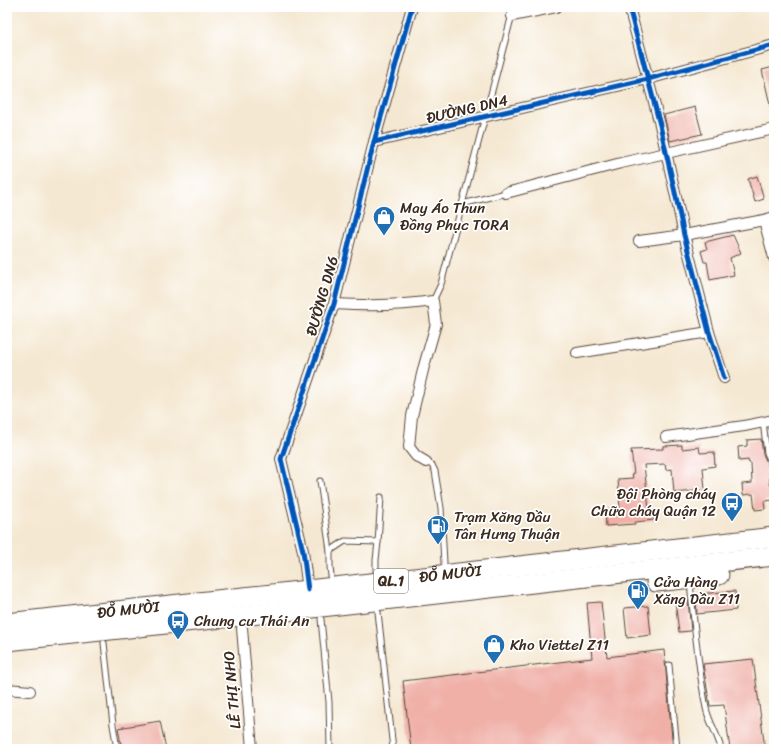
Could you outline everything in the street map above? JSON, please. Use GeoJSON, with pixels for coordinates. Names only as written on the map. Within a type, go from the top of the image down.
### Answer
{"type":"FeatureCollection","features":[{"type":"Feature","properties":{"kind":"highway","name":"ĐỖ MƯỜI"},"geometry":{"type":"LineString","coordinates":[[7,623],[307,584],[331,576],[774,526]]}},
{"type":"Feature","properties":{"kind":"highway","name":"ĐỖ MƯỜI"},"geometry":{"type":"LineString","coordinates":[[7,610],[307,584],[774,537]]}},
{"type":"Feature","properties":{"kind":"highway","name":"ĐỖ MƯỜI"},"geometry":{"type":"LineString","coordinates":[[8,650],[104,643],[242,622],[774,556]]}},
{"type":"Feature","properties":{"kind":"highway","name":"ĐỖ MƯỜI"},"geometry":{"type":"LineString","coordinates":[[8,650],[51,636],[242,622],[321,619],[774,569]]}},
{"type":"Feature","properties":{"kind":"street","name":"ĐƯỜNG DN6"},"geometry":{"type":"LineString","coordinates":[[307,584],[303,551],[281,459],[334,304],[374,142],[412,7]]}},
{"type":"Feature","properties":{"kind":"street"},"geometry":{"type":"LineString","coordinates":[[513,12],[556,7]]}},
{"type":"Feature","properties":{"kind":"street"},"geometry":{"type":"LineString","coordinates":[[630,7],[684,235],[709,332],[724,378]]}},
{"type":"Feature","properties":{"kind":"street"},"geometry":{"type":"LineString","coordinates":[[648,80],[774,44]]}},
{"type":"Feature","properties":{"kind":"street","name":"ĐƯỜNG DN4"},"geometry":{"type":"LineString","coordinates":[[374,142],[648,80]]}},
{"type":"Feature","properties":{"kind":"street"},"geometry":{"type":"LineString","coordinates":[[506,193],[621,164],[774,129]]}},
{"type":"Feature","properties":{"kind":"street"},"geometry":{"type":"LineString","coordinates":[[639,241],[684,235],[774,217]]}},
{"type":"Feature","properties":{"kind":"street"},"geometry":{"type":"LineString","coordinates":[[764,220],[774,258]]}},
{"type":"Feature","properties":{"kind":"street"},"geometry":{"type":"LineString","coordinates":[[334,304],[365,306],[406,305],[433,302],[436,324],[412,416],[409,447],[416,456],[426,462]]}},
{"type":"Feature","properties":{"kind":"street"},"geometry":{"type":"LineString","coordinates":[[577,353],[709,332]]}},
{"type":"Feature","properties":{"kind":"street"},"geometry":{"type":"LineString","coordinates":[[666,437],[744,426],[774,420]]}},
{"type":"Feature","properties":{"kind":"street","name":"LÊ THỊ NHO"},"geometry":{"type":"LineString","coordinates":[[242,622],[252,749]]}},
{"type":"Feature","properties":{"kind":"street"},"geometry":{"type":"LineString","coordinates":[[7,689],[30,691]]}},
{"type":"Feature","properties":{"kind":"lane"},"geometry":{"type":"LineString","coordinates":[[433,302],[441,284],[513,12]]}},
{"type":"Feature","properties":{"kind":"lane"},"geometry":{"type":"LineString","coordinates":[[462,204],[506,193]]}},
{"type":"Feature","properties":{"kind":"lane"},"geometry":{"type":"LineString","coordinates":[[763,422],[767,453],[773,466],[774,483]]}},
{"type":"Feature","properties":{"kind":"lane"},"geometry":{"type":"LineString","coordinates":[[426,462],[432,465],[435,471],[441,508],[444,563]]}},
{"type":"Feature","properties":{"kind":"lane"},"geometry":{"type":"LineString","coordinates":[[320,481],[330,551],[331,576]]}},
{"type":"Feature","properties":{"kind":"lane"},"geometry":{"type":"LineString","coordinates":[[376,571],[381,497]]}},
{"type":"Feature","properties":{"kind":"lane"},"geometry":{"type":"LineString","coordinates":[[330,551],[345,541],[378,542]]}},
{"type":"Feature","properties":{"kind":"lane"},"geometry":{"type":"LineString","coordinates":[[689,579],[695,635],[706,707],[710,722],[718,738],[721,749]]}},
{"type":"Feature","properties":{"kind":"lane"},"geometry":{"type":"LineString","coordinates":[[378,612],[393,749]]}},
{"type":"Feature","properties":{"kind":"lane"},"geometry":{"type":"LineString","coordinates":[[321,619],[329,702],[330,749]]}},
{"type":"Feature","properties":{"kind":"lane"},"geometry":{"type":"LineString","coordinates":[[104,643],[117,749]]}},
{"type":"Feature","properties":{"kind":"lane"},"geometry":{"type":"LineString","coordinates":[[669,665],[677,749]]}},
{"type":"Feature","properties":{"kind":"building"},"geometry":{"type":"Polygon","coordinates":[[[774,67],[774,109],[771,109],[762,70],[774,67]]]}},
{"type":"Feature","properties":{"kind":"building"},"geometry":{"type":"Polygon","coordinates":[[[695,107],[702,134],[670,141],[664,115],[695,107]]]}},
{"type":"Feature","properties":{"kind":"building"},"geometry":{"type":"Polygon","coordinates":[[[757,176],[764,199],[755,202],[748,179],[757,176]]]}},
{"type":"Feature","properties":{"kind":"building"},"geometry":{"type":"Polygon","coordinates":[[[733,235],[741,253],[730,258],[734,275],[710,280],[707,262],[704,262],[701,251],[707,249],[705,242],[733,235]]]}},
{"type":"Feature","properties":{"kind":"building"},"geometry":{"type":"Polygon","coordinates":[[[774,437],[774,459],[771,452],[769,438],[774,437]]]}},
{"type":"Feature","properties":{"kind":"building"},"geometry":{"type":"Polygon","coordinates":[[[761,439],[763,454],[769,467],[770,484],[774,487],[774,500],[764,501],[765,509],[755,510],[753,494],[743,495],[742,484],[752,483],[751,463],[749,463],[748,460],[739,461],[738,447],[747,446],[747,440],[761,439]]]}},
{"type":"Feature","properties":{"kind":"building"},"geometry":{"type":"Polygon","coordinates":[[[682,445],[682,449],[699,447],[700,453],[714,452],[715,466],[703,468],[705,490],[674,493],[672,469],[666,470],[665,464],[644,465],[649,510],[653,510],[654,520],[635,522],[635,524],[606,526],[605,510],[620,509],[618,479],[633,478],[632,474],[634,474],[631,450],[663,449],[663,446],[682,445]]]}},
{"type":"Feature","properties":{"kind":"building"},"geometry":{"type":"Polygon","coordinates":[[[735,591],[736,610],[697,614],[696,599],[699,599],[698,594],[735,591]]]}},
{"type":"Feature","properties":{"kind":"building"},"geometry":{"type":"Polygon","coordinates":[[[688,600],[691,631],[679,632],[675,601],[688,600]]]}},
{"type":"Feature","properties":{"kind":"building"},"geometry":{"type":"Polygon","coordinates":[[[601,602],[607,657],[664,650],[673,749],[411,749],[403,681],[592,658],[587,603],[601,602]]]}},
{"type":"Feature","properties":{"kind":"building"},"geometry":{"type":"Polygon","coordinates":[[[648,606],[651,635],[627,638],[624,608],[648,606]]]}},
{"type":"Feature","properties":{"kind":"building"},"geometry":{"type":"Polygon","coordinates":[[[753,659],[765,749],[730,749],[724,705],[710,706],[703,664],[753,659]]]}},
{"type":"Feature","properties":{"kind":"building"},"geometry":{"type":"Polygon","coordinates":[[[160,721],[166,749],[122,749],[118,728],[160,721]]]}},
{"type":"Feature","properties":{"kind":"cycle path"},"geometry":{"type":"LineString","coordinates":[[308,590],[303,551],[281,459],[334,304],[374,142],[412,7]]}},
{"type":"Feature","properties":{"kind":"cycle path"},"geometry":{"type":"LineString","coordinates":[[629,7],[660,125],[684,235],[709,332],[724,378]]}},
{"type":"Feature","properties":{"kind":"cycle path"},"geometry":{"type":"LineString","coordinates":[[374,142],[648,79],[774,45]]}},
{"type":"Feature","properties":{"kind":"place","name":"May Áo Thun Đồng Phục TORA"},"geometry":{"type":"Point","coordinates":[384,236]}},
{"type":"Feature","properties":{"kind":"place","name":"Đội Phòng cháy Chữa cháy Quận 12"},"geometry":{"type":"Point","coordinates":[732,522]}},
{"type":"Feature","properties":{"kind":"place","name":"Trạm Xăng Dầu Tân Hưng Thuận"},"geometry":{"type":"Point","coordinates":[438,546]}},
{"type":"Feature","properties":{"kind":"place","name":"Cửa Hàng Xăng Dầu Z11"},"geometry":{"type":"Point","coordinates":[638,610]}},
{"type":"Feature","properties":{"kind":"place","name":"Chung cư Thái An"},"geometry":{"type":"Point","coordinates":[178,640]}},
{"type":"Feature","properties":{"kind":"place","name":"Kho Viettel Z11"},"geometry":{"type":"Point","coordinates":[494,664]}}]}
